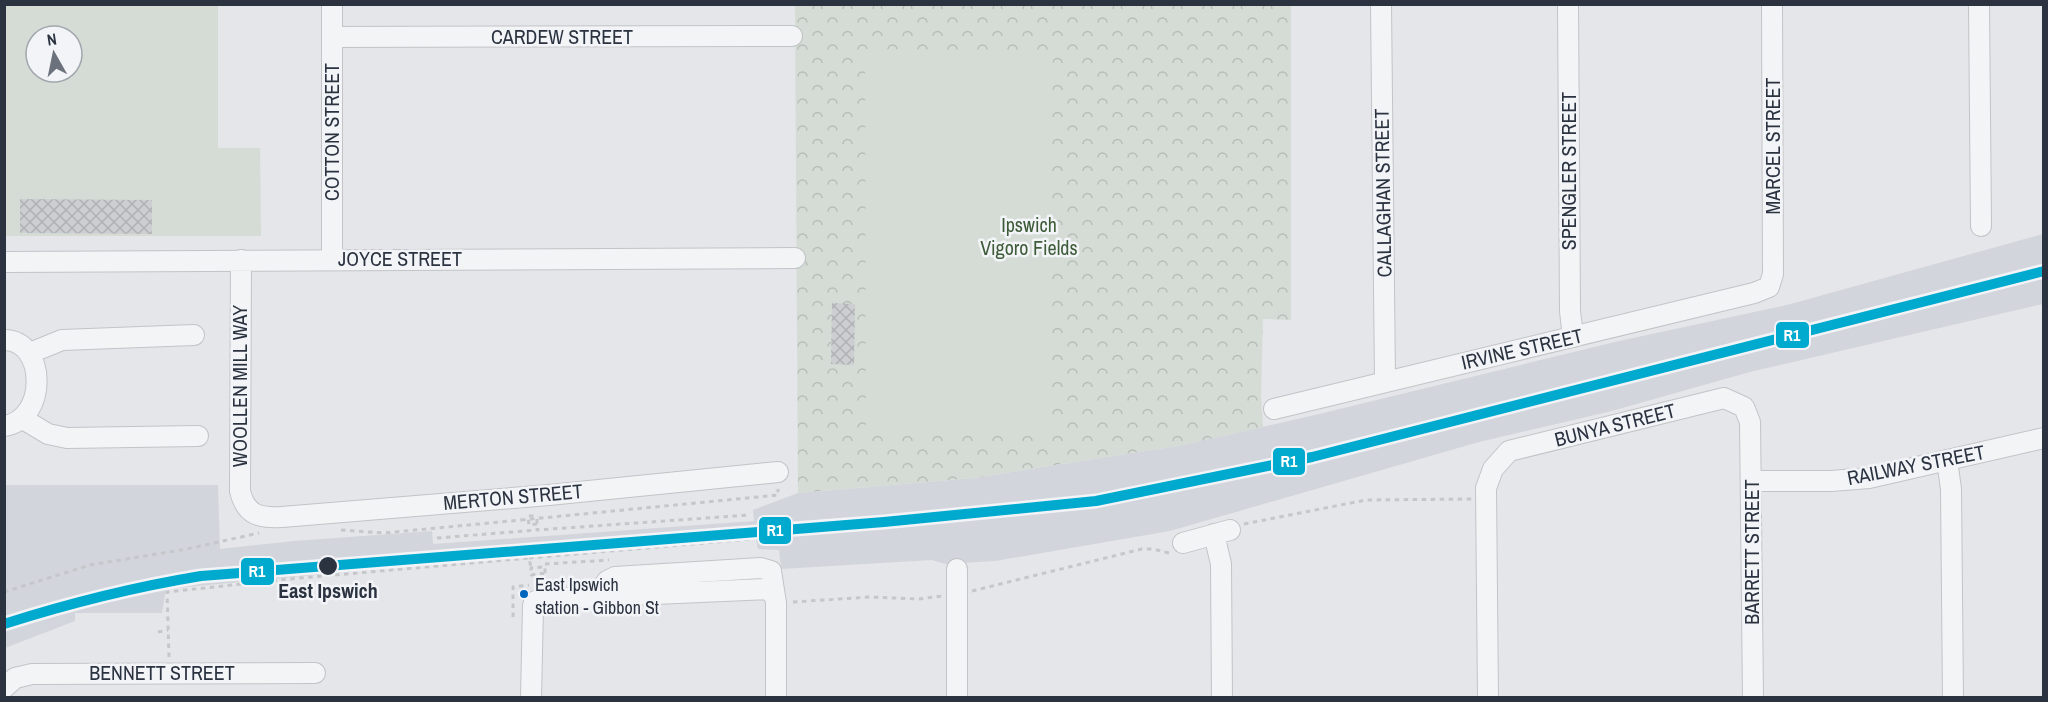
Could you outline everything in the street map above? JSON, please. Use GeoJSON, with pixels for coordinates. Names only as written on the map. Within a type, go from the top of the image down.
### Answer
{"type":"FeatureCollection","features":[{"type":"Feature","properties":{"kind":"street","name":"COTTON STREET"},"geometry":{"type":"LineString","coordinates":[[332,4],[332,259]]}},
{"type":"Feature","properties":{"kind":"street","name":"CALLAGHAN STREET"},"geometry":{"type":"LineString","coordinates":[[1381,4],[1385,381]]}},
{"type":"Feature","properties":{"kind":"street","name":"SPENGLER STREET"},"geometry":{"type":"LineString","coordinates":[[1568,4],[1570,311],[1573,337]]}},
{"type":"Feature","properties":{"kind":"street","name":"MARCEL STREET"},"geometry":{"type":"LineString","coordinates":[[1769,287],[1773,274],[1772,4]]}},
{"type":"Feature","properties":{"kind":"street"},"geometry":{"type":"LineString","coordinates":[[1980,4],[1981,226]]}},
{"type":"Feature","properties":{"kind":"street","name":"CARDEW STREET"},"geometry":{"type":"LineString","coordinates":[[332,37],[792,36]]}},
{"type":"Feature","properties":{"kind":"street","name":"JOYCE STREET"},"geometry":{"type":"LineString","coordinates":[[4,262],[795,258]]}},
{"type":"Feature","properties":{"kind":"street","name":"WOOLLEN MILL WAY"},"geometry":{"type":"LineString","coordinates":[[241,260],[240,492],[244,503],[250,510]]}},
{"type":"Feature","properties":{"kind":"street","name":"IRVINE STREET"},"geometry":{"type":"LineString","coordinates":[[1274,409],[1754,293],[1769,287]]}},
{"type":"Feature","properties":{"kind":"street"},"geometry":{"type":"LineString","coordinates":[[30,353],[62,340],[194,335]]}},
{"type":"Feature","properties":{"kind":"street"},"geometry":{"type":"LineString","coordinates":[[4,340],[21,344],[30,353],[34,366],[36,391],[30,410],[23,419],[13,425],[4,426]]}},
{"type":"Feature","properties":{"kind":"street","name":"BUNYA STREET"},"geometry":{"type":"LineString","coordinates":[[1487,498],[1486,488],[1493,469],[1509,451],[1724,398],[1744,407]]}},
{"type":"Feature","properties":{"kind":"street","name":"BARRETT STREET"},"geometry":{"type":"LineString","coordinates":[[1744,407],[1750,422],[1753,698]]}},
{"type":"Feature","properties":{"kind":"street"},"geometry":{"type":"LineString","coordinates":[[23,419],[48,434],[67,438],[198,436]]}},
{"type":"Feature","properties":{"kind":"street","name":"RAILWAY STREET"},"geometry":{"type":"LineString","coordinates":[[1751,482],[1869,478],[2043,438]]}},
{"type":"Feature","properties":{"kind":"street"},"geometry":{"type":"LineString","coordinates":[[1947,460],[1951,489],[1953,698]]}},
{"type":"Feature","properties":{"kind":"street","name":"MERTON STREET"},"geometry":{"type":"LineString","coordinates":[[250,510],[265,518],[282,517],[549,495],[778,472]]}},
{"type":"Feature","properties":{"kind":"street"},"geometry":{"type":"LineString","coordinates":[[1487,498],[1488,698]]}},
{"type":"Feature","properties":{"kind":"street"},"geometry":{"type":"LineString","coordinates":[[1179,548],[1228,530]]}},
{"type":"Feature","properties":{"kind":"street"},"geometry":{"type":"LineString","coordinates":[[1222,698],[1221,564],[1228,530]]}},
{"type":"Feature","properties":{"kind":"street"},"geometry":{"type":"LineString","coordinates":[[957,569],[957,698]]}},
{"type":"Feature","properties":{"kind":"street"},"geometry":{"type":"LineString","coordinates":[[531,698],[532,617],[534,602],[540,599],[767,589],[781,598],[776,698]]}},
{"type":"Feature","properties":{"kind":"street","name":"BENNETT STREET"},"geometry":{"type":"LineString","coordinates":[[7,684],[20,676],[32,674],[315,674]]}},
{"type":"Feature","properties":{"kind":"path"},"geometry":{"type":"LineString","coordinates":[[338,530],[384,533],[778,495],[778,472]]}},
{"type":"Feature","properties":{"kind":"path"},"geometry":{"type":"LineString","coordinates":[[1228,530],[1366,500],[1487,498]]}},
{"type":"Feature","properties":{"kind":"path"},"geometry":{"type":"LineString","coordinates":[[521,520],[521,514],[544,513]]}},
{"type":"Feature","properties":{"kind":"path"},"geometry":{"type":"LineString","coordinates":[[436,538],[749,515]]}},
{"type":"Feature","properties":{"kind":"path"},"geometry":{"type":"LineString","coordinates":[[537,518],[528,516],[529,525],[537,524]]}},
{"type":"Feature","properties":{"kind":"path"},"geometry":{"type":"LineString","coordinates":[[537,518],[537,530]]}},
{"type":"Feature","properties":{"kind":"path"},"geometry":{"type":"LineString","coordinates":[[4,592],[90,565],[187,549],[269,531]]}},
{"type":"Feature","properties":{"kind":"path"},"geometry":{"type":"LineString","coordinates":[[169,657],[167,592],[289,579],[751,539]]}},
{"type":"Feature","properties":{"kind":"path"},"geometry":{"type":"LineString","coordinates":[[967,592],[1142,549],[1179,548]]}},
{"type":"Feature","properties":{"kind":"path"},"geometry":{"type":"LineString","coordinates":[[529,558],[531,574],[546,573]]}},
{"type":"Feature","properties":{"kind":"path"},"geometry":{"type":"LineString","coordinates":[[531,568],[542,567]]}},
{"type":"Feature","properties":{"kind":"path"},"geometry":{"type":"LineString","coordinates":[[781,598],[919,599],[942,596]]}},
{"type":"Feature","properties":{"kind":"path"},"geometry":{"type":"LineString","coordinates":[[158,632],[168,630]]}},
{"type":"Feature","properties":{"kind":"shaded area"},"geometry":{"type":"Polygon","coordinates":[[[2043,234],[2043,304],[1750,372],[1608,412],[1479,442],[1170,531],[995,561],[945,564],[932,560],[781,569],[779,550],[758,549],[755,535],[433,560],[433,564],[166,589],[162,613],[75,613],[75,621],[5,648],[5,485],[218,485],[220,549],[432,531],[433,544],[754,521],[753,510],[798,493],[974,478],[1183,445],[1619,341],[1787,305],[2043,234]]]}},
{"type":"Feature","properties":{"kind":"green space"},"geometry":{"type":"Polygon","coordinates":[[[4,5],[218,5],[218,148],[260,148],[261,236],[5,236],[4,5]]]}},
{"type":"Feature","properties":{"kind":"green space","name":"Ipswich Vigoro Fields"},"geometry":{"type":"Polygon","coordinates":[[[795,5],[1291,5],[1291,320],[1263,319],[1261,394],[1263,427],[1183,445],[974,478],[798,493],[795,5]]]}},
{"type":"Feature","properties":{"kind":"green space"},"geometry":{"type":"Polygon","coordinates":[[[865,49],[1053,51],[1048,431],[866,434],[865,49]]]}},
{"type":"Feature","properties":{"kind":"building"},"geometry":{"type":"Polygon","coordinates":[[[20,199],[152,200],[152,234],[20,233],[20,199]]]}},
{"type":"Feature","properties":{"kind":"building"},"geometry":{"type":"Polygon","coordinates":[[[832,303],[855,304],[854,365],[831,364],[832,303]]]}},
{"type":"Feature","properties":{"kind":"transit line","name":"R1"},"geometry":{"type":"LineString","coordinates":[[4,624],[102,596],[201,576],[884,522],[1096,501],[1312,457],[2044,271]]}},
{"type":"Feature","properties":{"kind":"place","name":"East Ipswich"},"geometry":{"type":"Point","coordinates":[328,566]}},
{"type":"Feature","properties":{"kind":"place","name":"East Ipswich station - Gibbon St"},"geometry":{"type":"Point","coordinates":[524,594]}}]}
